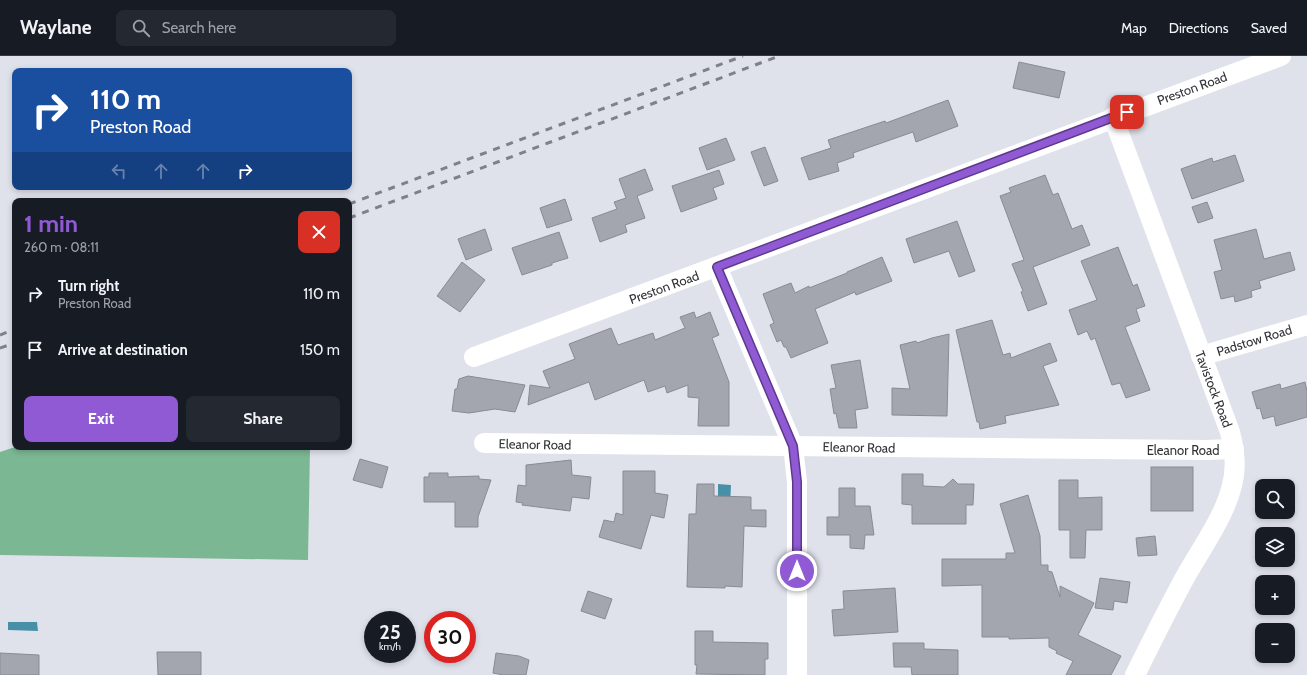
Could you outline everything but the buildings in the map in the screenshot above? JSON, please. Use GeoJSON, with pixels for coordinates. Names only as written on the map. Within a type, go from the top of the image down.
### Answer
{"type":"FeatureCollection","features":[{"type":"Feature","properties":{"kind":"street","name":"Preston Road"},"geometry":{"type":"LineString","coordinates":[[474,357],[1113,117],[1281,56]]}},
{"type":"Feature","properties":{"kind":"street","name":"Tavistock Road"},"geometry":{"type":"LineString","coordinates":[[1113,117],[1230,432],[1234,449],[1235,471],[1231,490],[1223,511],[1172,601],[1135,675]]}},
{"type":"Feature","properties":{"kind":"street"},"geometry":{"type":"LineString","coordinates":[[717,267],[793,446],[797,482],[797,675]]}},
{"type":"Feature","properties":{"kind":"street","name":"Padstow Road"},"geometry":{"type":"LineString","coordinates":[[1201,356],[1307,325]]}},
{"type":"Feature","properties":{"kind":"street","name":"Eleanor Road"},"geometry":{"type":"LineString","coordinates":[[484,443],[1198,450],[1234,449]]}},
{"type":"Feature","properties":{"kind":"green space"},"geometry":{"type":"Polygon","coordinates":[[[12,448],[12,450],[310,450],[308,560],[0,555],[0,452],[12,448]]]}},
{"type":"Feature","properties":{"kind":"water"},"geometry":{"type":"Polygon","coordinates":[[[718,484],[731,485],[730,507],[718,507],[718,484]]]}},
{"type":"Feature","properties":{"kind":"water"},"geometry":{"type":"Polygon","coordinates":[[[8,622],[37,622],[38,631],[8,630],[8,622]]]}},
{"type":"Feature","properties":{"kind":"railway"},"geometry":{"type":"LineString","coordinates":[[352,203],[743,56]]}},
{"type":"Feature","properties":{"kind":"railway"},"geometry":{"type":"LineString","coordinates":[[352,217],[779,56]]}},
{"type":"Feature","properties":{"kind":"railway"},"geometry":{"type":"LineString","coordinates":[[0,335],[12,330]]}},
{"type":"Feature","properties":{"kind":"railway"},"geometry":{"type":"LineString","coordinates":[[0,348],[12,344]]}},
{"type":"Feature","properties":{"kind":"route"},"geometry":{"type":"LineString","coordinates":[[797,571],[797,482],[793,446],[717,267],[1127,112]]}}]}
